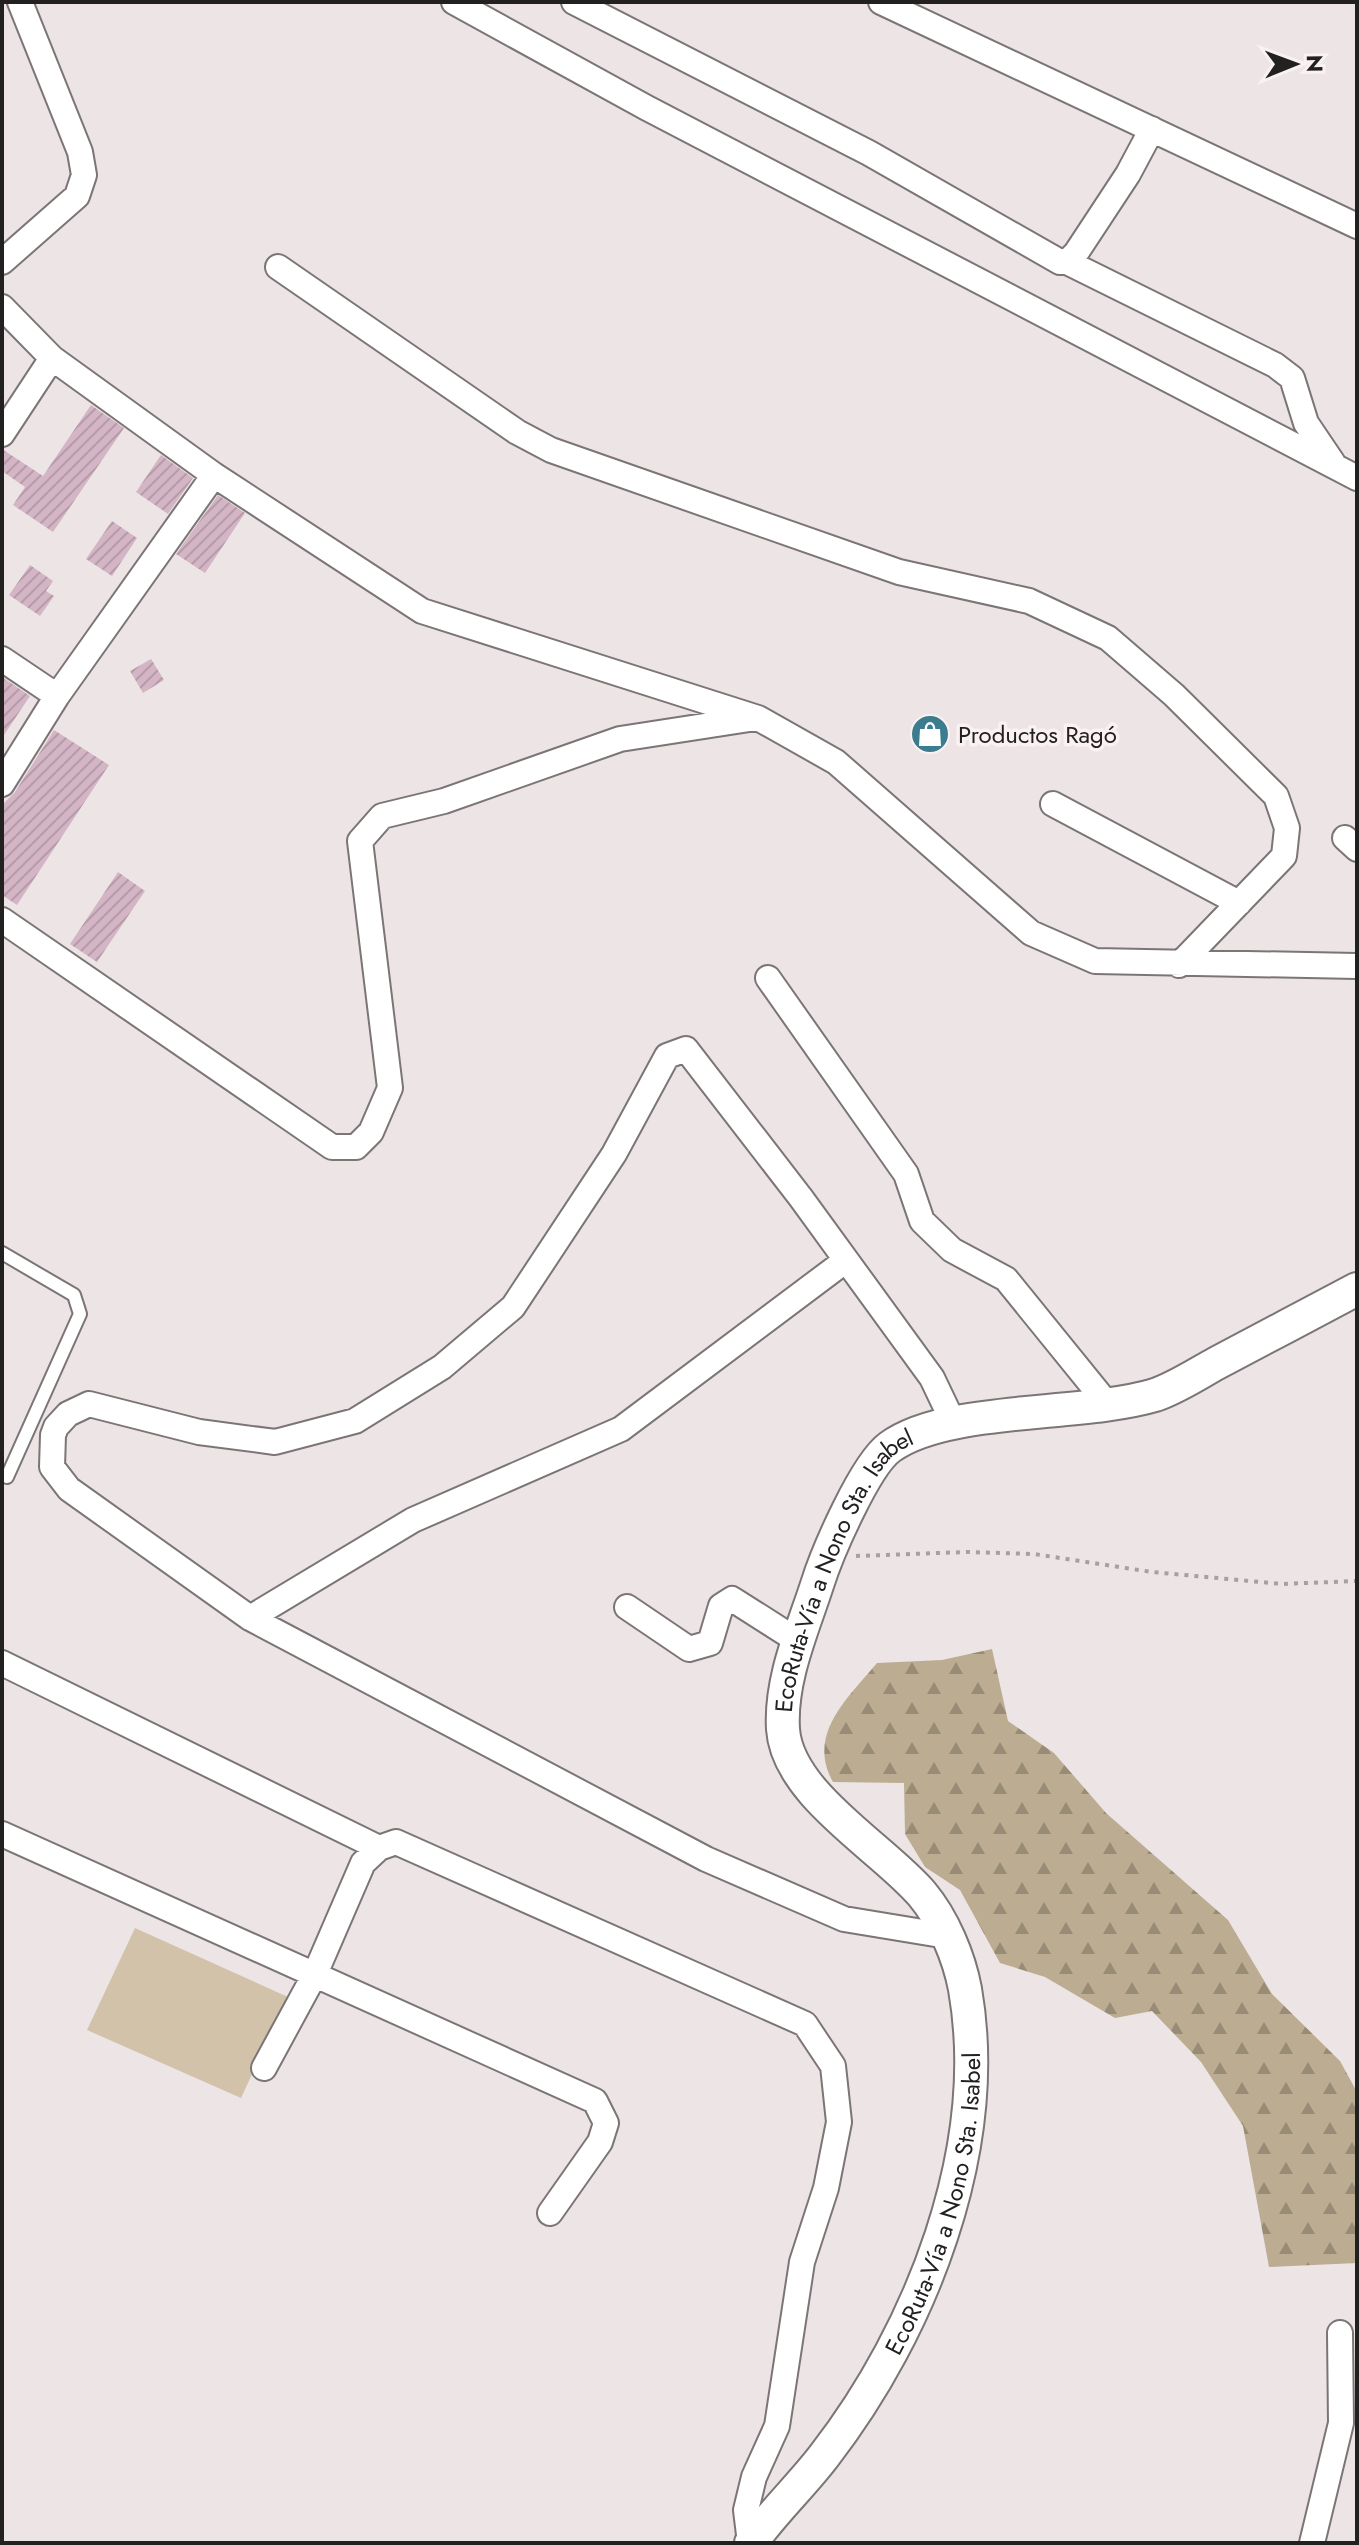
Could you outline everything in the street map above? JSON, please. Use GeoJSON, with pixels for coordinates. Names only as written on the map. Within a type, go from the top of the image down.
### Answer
{"type":"FeatureCollection","features":[{"type":"Feature","properties":{"kind":"main road","name":"EcoRuta-Vía a Nono Sta. Isabel"},"geometry":{"type":"LineString","coordinates":[[751,2543],[824,2456],[871,2389],[910,2319],[950,2209],[963,2137],[970,2067],[965,1987],[947,1936],[933,1908],[918,1889],[860,1839],[806,1781],[790,1755],[783,1733],[784,1689],[826,1557],[879,1455],[917,1433],[953,1422],[1109,1406],[1159,1394],[1357,1289]]}},
{"type":"Feature","properties":{"kind":"street"},"geometry":{"type":"LineString","coordinates":[[2,262],[77,196],[84,175],[80,152],[20,2]]}},
{"type":"Feature","properties":{"kind":"street"},"geometry":{"type":"LineString","coordinates":[[454,2],[634,101],[1347,472]]}},
{"type":"Feature","properties":{"kind":"street"},"geometry":{"type":"LineString","coordinates":[[574,2],[869,153],[1052,259],[1067,262],[1275,365],[1292,378],[1306,423],[1347,472]]}},
{"type":"Feature","properties":{"kind":"street"},"geometry":{"type":"LineString","coordinates":[[881,2],[1357,226]]}},
{"type":"Feature","properties":{"kind":"street"},"geometry":{"type":"LineString","coordinates":[[1067,262],[1128,174],[1152,129]]}},
{"type":"Feature","properties":{"kind":"street"},"geometry":{"type":"LineString","coordinates":[[278,267],[517,432],[551,450],[899,572],[1029,601],[1108,638],[1174,695],[1276,796],[1287,828],[1284,856],[1179,965]]}},
{"type":"Feature","properties":{"kind":"street"},"geometry":{"type":"LineString","coordinates":[[2,307],[52,358],[214,475],[422,611],[758,718],[836,762],[1031,933],[1095,961],[1357,966]]}},
{"type":"Feature","properties":{"kind":"street"},"geometry":{"type":"LineString","coordinates":[[2,434],[52,358]]}},
{"type":"Feature","properties":{"kind":"street"},"geometry":{"type":"LineString","coordinates":[[2,784],[57,696],[214,475]]}},
{"type":"Feature","properties":{"kind":"street"},"geometry":{"type":"LineString","coordinates":[[2,659],[57,696]]}},
{"type":"Feature","properties":{"kind":"street"},"geometry":{"type":"LineString","coordinates":[[2,920],[332,1147],[356,1147],[371,1132],[390,1088],[360,841],[382,816],[444,801],[620,739],[758,718]]}},
{"type":"Feature","properties":{"kind":"street"},"geometry":{"type":"LineString","coordinates":[[1053,804],[1239,903]]}},
{"type":"Feature","properties":{"kind":"street"},"geometry":{"type":"LineString","coordinates":[[768,978],[906,1174],[922,1221],[952,1250],[1006,1279],[1109,1406]]}},
{"type":"Feature","properties":{"kind":"street"},"geometry":{"type":"LineString","coordinates":[[947,1936],[844,1919],[706,1859],[250,1618],[69,1489],[52,1467],[53,1435],[68,1414],[89,1404],[199,1432],[275,1442],[355,1421],[442,1367],[513,1307],[614,1154],[667,1056],[677,1050],[692,1054],[932,1378],[953,1422]]}},
{"type":"Feature","properties":{"kind":"street"},"geometry":{"type":"LineString","coordinates":[[250,1618],[413,1520],[621,1429],[845,1261]]}},
{"type":"Feature","properties":{"kind":"street"},"geometry":{"type":"LineString","coordinates":[[627,1607],[689,1649],[710,1643],[721,1606],[732,1599],[798,1641]]}},
{"type":"Feature","properties":{"kind":"street"},"geometry":{"type":"LineString","coordinates":[[2,1663],[379,1848]]}},
{"type":"Feature","properties":{"kind":"street"},"geometry":{"type":"LineString","coordinates":[[2,1834],[595,2101],[601,2107],[606,2123],[600,2142],[550,2213]]}},
{"type":"Feature","properties":{"kind":"street"},"geometry":{"type":"LineString","coordinates":[[264,2068],[315,1974],[363,1863],[379,1848],[396,1842],[805,2024],[833,2066],[839,2122],[826,2188],[802,2262],[777,2426],[754,2477],[746,2510],[751,2543]]}},
{"type":"Feature","properties":{"kind":"street"},"geometry":{"type":"LineString","coordinates":[[1312,2543],[1341,2423],[1340,2333]]}},
{"type":"Feature","properties":{"kind":"lane"},"geometry":{"type":"LineString","coordinates":[[2,1253],[74,1295],[80,1314],[7,1477]]}},
{"type":"Feature","properties":{"kind":"path"},"geometry":{"type":"LineString","coordinates":[[826,1557],[953,1552],[1034,1554],[1152,1572],[1282,1584],[1357,1581]]}},
{"type":"Feature","properties":{"kind":"green space"},"geometry":{"type":"Polygon","coordinates":[[[992,1649],[1008,1721],[1054,1753],[1106,1813],[1228,1920],[1272,1994],[1340,2061],[1357,2092],[1357,2263],[1269,2267],[1243,2126],[1201,2062],[1152,2011],[1115,2018],[1045,1977],[1000,1963],[960,1890],[925,1867],[905,1834],[904,1783],[833,1782],[826,1765],[824,1748],[827,1732],[843,1703],[877,1663],[942,1660],[992,1649]]]}},
{"type":"Feature","properties":{"kind":"shaded area"},"geometry":{"type":"Polygon","coordinates":[[[135,1928],[288,1997],[241,2098],[87,2030],[135,1928]]]}},
{"type":"Feature","properties":{"kind":"building"},"geometry":{"type":"Polygon","coordinates":[[[91,405],[124,428],[53,532],[13,505],[25,487],[2,471],[2,449],[43,476],[91,405]]]}},
{"type":"Feature","properties":{"kind":"building"},"geometry":{"type":"Polygon","coordinates":[[[161,455],[193,478],[168,514],[136,492],[161,455]]]}},
{"type":"Feature","properties":{"kind":"building"},"geometry":{"type":"Polygon","coordinates":[[[218,495],[245,513],[205,573],[176,554],[218,495]]]}},
{"type":"Feature","properties":{"kind":"building"},"geometry":{"type":"Polygon","coordinates":[[[112,521],[137,538],[112,576],[86,559],[112,521]]]}},
{"type":"Feature","properties":{"kind":"building"},"geometry":{"type":"Polygon","coordinates":[[[30,565],[53,581],[46,591],[54,596],[40,616],[9,595],[30,565]]]}},
{"type":"Feature","properties":{"kind":"building"},"geometry":{"type":"Polygon","coordinates":[[[151,659],[164,680],[143,693],[130,671],[151,659]]]}},
{"type":"Feature","properties":{"kind":"building"},"geometry":{"type":"Polygon","coordinates":[[[2,677],[30,696],[2,738],[2,677]]]}},
{"type":"Feature","properties":{"kind":"building"},"geometry":{"type":"Polygon","coordinates":[[[54,730],[109,765],[17,905],[2,895],[2,805],[15,792],[54,730]]]}},
{"type":"Feature","properties":{"kind":"building"},"geometry":{"type":"Polygon","coordinates":[[[118,872],[145,891],[97,962],[70,944],[118,872]]]}},
{"type":"Feature","properties":{"kind":"place","name":"Productos Ragó"},"geometry":{"type":"Point","coordinates":[930,734]}}]}
